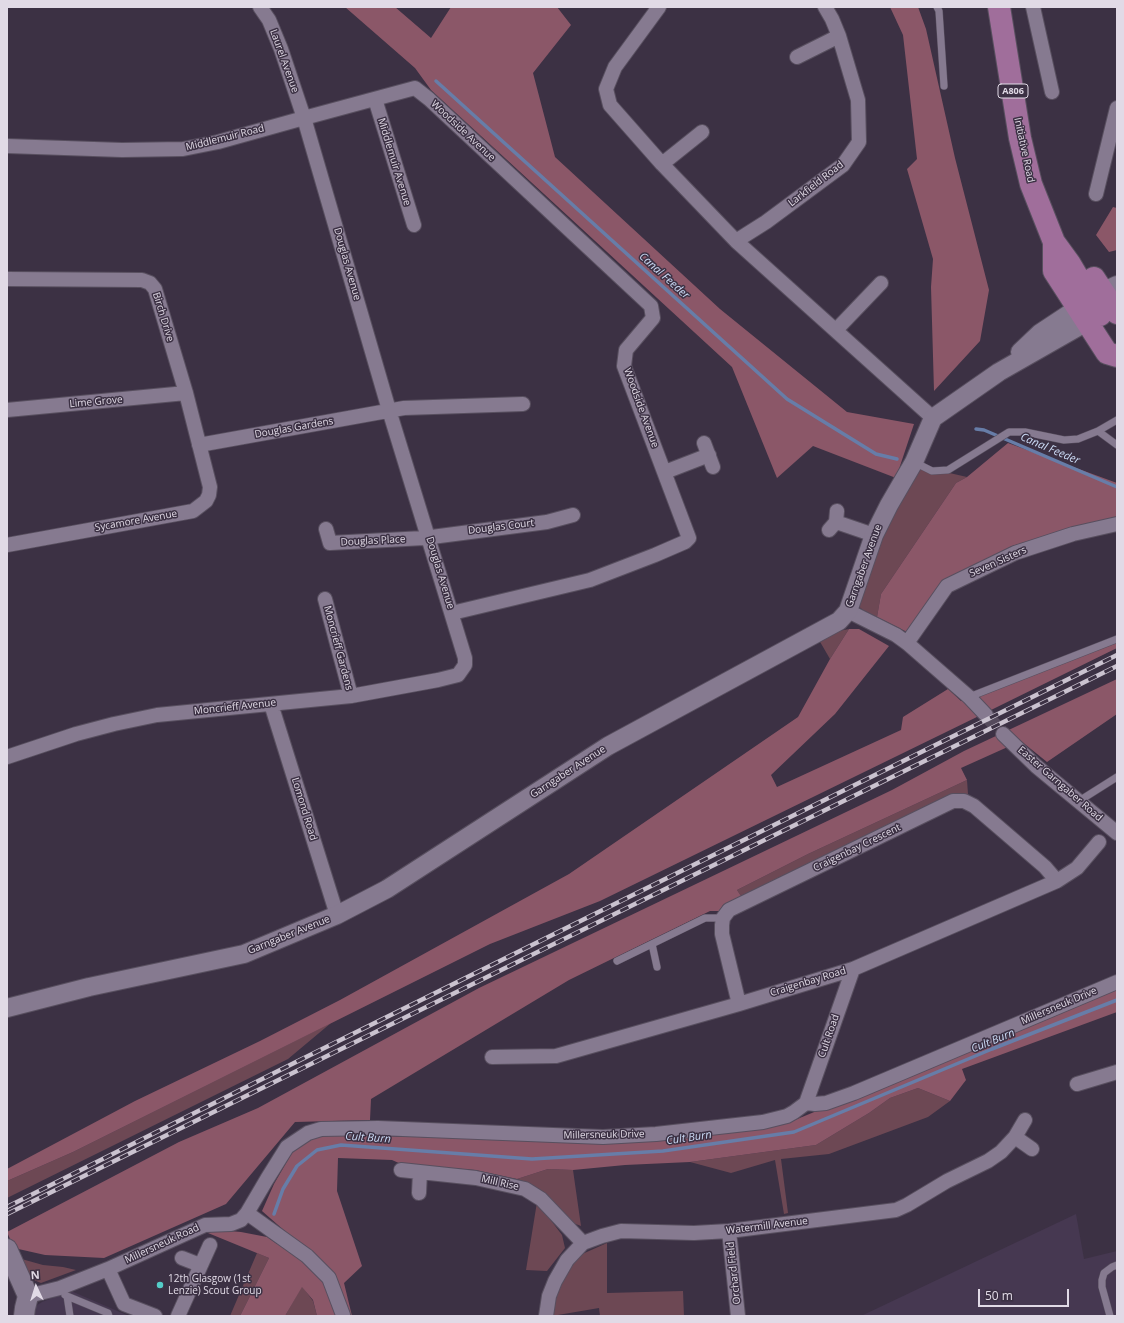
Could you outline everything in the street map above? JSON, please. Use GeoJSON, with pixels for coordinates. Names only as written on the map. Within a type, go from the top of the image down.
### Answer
{"type":"FeatureCollection","features":[{"type":"Feature","properties":{"kind":"main road","name":"Initiative Road"},"geometry":{"type":"LineString","coordinates":[[999,7],[1020,138],[1031,184],[1054,242],[1054,271],[1102,305]]}},
{"type":"Feature","properties":{"kind":"main road","name":"Initiative Road"},"geometry":{"type":"LineString","coordinates":[[1054,242],[1081,258],[1102,305],[1107,353],[1117,356]]}},
{"type":"Feature","properties":{"kind":"main road","name":"A806"},"geometry":{"type":"LineString","coordinates":[[1102,305],[1117,345]]}},
{"type":"Feature","properties":{"kind":"main road"},"geometry":{"type":"LineString","coordinates":[[7,1249],[28,1296],[24,1316]]}},
{"type":"Feature","properties":{"kind":"street","name":"Laurel Avenue"},"geometry":{"type":"LineString","coordinates":[[260,7],[269,20],[281,50],[304,118]]}},
{"type":"Feature","properties":{"kind":"street"},"geometry":{"type":"LineString","coordinates":[[659,7],[615,67],[606,89],[610,105],[662,164],[736,241],[933,418],[999,372],[1102,305]]}},
{"type":"Feature","properties":{"kind":"street","name":"Larkfield Road"},"geometry":{"type":"LineString","coordinates":[[736,241],[766,222],[842,165],[859,142],[858,100],[839,36],[825,7]]}},
{"type":"Feature","properties":{"kind":"street"},"geometry":{"type":"LineString","coordinates":[[1033,7],[1052,92]]}},
{"type":"Feature","properties":{"kind":"street"},"geometry":{"type":"LineString","coordinates":[[797,57],[839,36]]}},
{"type":"Feature","properties":{"kind":"street","name":"Middlemuir Road"},"geometry":{"type":"LineString","coordinates":[[7,146],[122,150],[183,149],[218,142],[415,88]]}},
{"type":"Feature","properties":{"kind":"street","name":"Woodside Avenue"},"geometry":{"type":"LineString","coordinates":[[415,88],[429,99],[651,306],[653,318],[626,350],[624,366],[689,538],[685,542],[590,580],[452,613]]}},
{"type":"Feature","properties":{"kind":"street","name":"Middlemuir Avenue"},"geometry":{"type":"LineString","coordinates":[[375,99],[414,225]]}},
{"type":"Feature","properties":{"kind":"street"},"geometry":{"type":"LineString","coordinates":[[1096,194],[1117,108]]}},
{"type":"Feature","properties":{"kind":"street","name":"Douglas Avenue"},"geometry":{"type":"LineString","coordinates":[[304,118],[389,410],[452,613],[465,658],[464,668]]}},
{"type":"Feature","properties":{"kind":"street"},"geometry":{"type":"LineString","coordinates":[[662,164],[702,132]]}},
{"type":"Feature","properties":{"kind":"street","name":"Birch Drive"},"geometry":{"type":"LineString","coordinates":[[7,278],[142,280],[150,283],[155,289],[186,394],[199,445]]}},
{"type":"Feature","properties":{"kind":"street"},"geometry":{"type":"LineString","coordinates":[[836,330],[881,283]]}},
{"type":"Feature","properties":{"kind":"street","name":"Lime Grove"},"geometry":{"type":"LineString","coordinates":[[7,410],[186,394]]}},
{"type":"Feature","properties":{"kind":"street"},"geometry":{"type":"LineString","coordinates":[[389,410],[404,408],[523,404]]}},
{"type":"Feature","properties":{"kind":"street","name":"Douglas Gardens"},"geometry":{"type":"LineString","coordinates":[[199,445],[316,425],[389,410]]}},
{"type":"Feature","properties":{"kind":"street","name":"Garngaber Avenue"},"geometry":{"type":"LineString","coordinates":[[7,1008],[89,987],[244,954],[337,915],[387,889],[608,746],[839,621],[848,611],[874,535],[888,505],[914,462],[933,418]]}},
{"type":"Feature","properties":{"kind":"street","name":"Sycamore Avenue"},"geometry":{"type":"LineString","coordinates":[[7,545],[193,511],[206,501],[210,488],[199,445]]}},
{"type":"Feature","properties":{"kind":"street"},"geometry":{"type":"LineString","coordinates":[[665,472],[709,455]]}},
{"type":"Feature","properties":{"kind":"street","name":"Douglas Court"},"geometry":{"type":"LineString","coordinates":[[429,538],[547,522],[573,515]]}},
{"type":"Feature","properties":{"kind":"street"},"geometry":{"type":"LineString","coordinates":[[834,521],[874,535]]}},
{"type":"Feature","properties":{"kind":"street","name":"Seven Sisters"},"geometry":{"type":"LineString","coordinates":[[907,643],[947,586],[1015,553],[1073,534],[1117,524]]}},
{"type":"Feature","properties":{"kind":"street","name":"Douglas Place"},"geometry":{"type":"LineString","coordinates":[[326,530],[330,543],[429,538]]}},
{"type":"Feature","properties":{"kind":"street","name":"Moncrieff Gardens"},"geometry":{"type":"LineString","coordinates":[[325,599],[352,696]]}},
{"type":"Feature","properties":{"kind":"street"},"geometry":{"type":"LineString","coordinates":[[848,611],[896,635],[907,643],[969,697],[986,715]]}},
{"type":"Feature","properties":{"kind":"street","name":"Moncrieff Avenue"},"geometry":{"type":"LineString","coordinates":[[7,757],[76,734],[157,715],[352,696],[458,675],[464,668]]}},
{"type":"Feature","properties":{"kind":"street","name":"Lomond Road"},"geometry":{"type":"LineString","coordinates":[[271,704],[337,915]]}},
{"type":"Feature","properties":{"kind":"street","name":"Easter Garngaber Road"},"geometry":{"type":"LineString","coordinates":[[1003,734],[1036,766],[1117,832]]}},
{"type":"Feature","properties":{"kind":"street","name":"Craigenbay Crescent"},"geometry":{"type":"LineString","coordinates":[[723,918],[729,910],[953,801],[964,801],[974,806],[1045,867],[1057,881]]}},
{"type":"Feature","properties":{"kind":"street","name":"Craigenbay Road"},"geometry":{"type":"LineString","coordinates":[[492,1058],[556,1056],[739,1004],[853,969],[1057,881],[1077,868],[1099,842]]}},
{"type":"Feature","properties":{"kind":"street"},"geometry":{"type":"LineString","coordinates":[[723,918],[722,934],[739,1004]]}},
{"type":"Feature","properties":{"kind":"street","name":"Cult Road"},"geometry":{"type":"LineString","coordinates":[[806,1103],[853,969]]}},
{"type":"Feature","properties":{"kind":"street","name":"Millersneuk Drive"},"geometry":{"type":"LineString","coordinates":[[247,1213],[287,1147],[308,1133],[321,1129],[378,1128],[603,1137],[656,1134],[763,1122],[787,1116],[806,1103],[826,1103],[854,1093],[1117,982]]}},
{"type":"Feature","properties":{"kind":"street"},"geometry":{"type":"LineString","coordinates":[[1077,1084],[1117,1072]]}},
{"type":"Feature","properties":{"kind":"street","name":"Watermill Avenue"},"geometry":{"type":"LineString","coordinates":[[546,1316],[549,1296],[555,1281],[567,1260],[582,1243],[621,1231],[694,1233],[729,1231],[896,1210],[947,1181],[988,1161],[1001,1152],[1015,1137],[1025,1120]]}},
{"type":"Feature","properties":{"kind":"street"},"geometry":{"type":"LineString","coordinates":[[1015,1137],[1032,1148]]}},
{"type":"Feature","properties":{"kind":"street","name":"Mill Rise"},"geometry":{"type":"LineString","coordinates":[[401,1170],[453,1174],[525,1189],[541,1199],[582,1243]]}},
{"type":"Feature","properties":{"kind":"street"},"geometry":{"type":"LineString","coordinates":[[419,1193],[420,1172]]}},
{"type":"Feature","properties":{"kind":"street"},"geometry":{"type":"LineString","coordinates":[[247,1213],[308,1256],[329,1278],[343,1316]]}},
{"type":"Feature","properties":{"kind":"street","name":"Millersneuk Road"},"geometry":{"type":"LineString","coordinates":[[28,1296],[63,1292],[108,1269],[205,1225],[231,1224],[241,1220],[247,1213]]}},
{"type":"Feature","properties":{"kind":"street","name":"Orchard Field"},"geometry":{"type":"LineString","coordinates":[[729,1231],[738,1316]]}},
{"type":"Feature","properties":{"kind":"street"},"geometry":{"type":"LineString","coordinates":[[178,1316],[210,1245]]}},
{"type":"Feature","properties":{"kind":"street"},"geometry":{"type":"LineString","coordinates":[[182,1258],[200,1265]]}},
{"type":"Feature","properties":{"kind":"street"},"geometry":{"type":"LineString","coordinates":[[108,1269],[124,1304],[155,1316]]}},
{"type":"Feature","properties":{"kind":"lane"},"geometry":{"type":"LineString","coordinates":[[937,7],[939,11],[944,86]]}},
{"type":"Feature","properties":{"kind":"lane"},"geometry":{"type":"LineString","coordinates":[[914,462],[932,471],[948,470],[1009,432],[1025,432],[1064,440],[1078,439],[1098,431],[1117,420]]}},
{"type":"Feature","properties":{"kind":"lane"},"geometry":{"type":"LineString","coordinates":[[1098,431],[1117,445]]}},
{"type":"Feature","properties":{"kind":"lane"},"geometry":{"type":"LineString","coordinates":[[969,697],[1117,639]]}},
{"type":"Feature","properties":{"kind":"lane"},"geometry":{"type":"LineString","coordinates":[[1079,801],[1117,777]]}},
{"type":"Feature","properties":{"kind":"lane"},"geometry":{"type":"LineString","coordinates":[[617,962],[705,918],[723,918]]}},
{"type":"Feature","properties":{"kind":"lane"},"geometry":{"type":"LineString","coordinates":[[652,944],[657,966]]}},
{"type":"Feature","properties":{"kind":"lane"},"geometry":{"type":"LineString","coordinates":[[1110,1316],[1102,1287],[1102,1280],[1104,1273],[1112,1267],[1117,1266]]}},
{"type":"Feature","properties":{"kind":"lane"},"geometry":{"type":"LineString","coordinates":[[63,1292],[70,1316]]}},
{"type":"Feature","properties":{"kind":"lane"},"geometry":{"type":"LineString","coordinates":[[63,1292],[108,1313],[109,1316]]}},
{"type":"Feature","properties":{"kind":"shaded area"},"geometry":{"type":"Polygon","coordinates":[[[345,7],[395,7],[431,38],[451,7],[557,7],[571,25],[533,73],[555,157],[720,309],[847,412],[914,424],[896,478],[813,446],[777,478],[732,367],[431,90],[415,68],[345,7]]]}},
{"type":"Feature","properties":{"kind":"shaded area"},"geometry":{"type":"Polygon","coordinates":[[[890,7],[918,7],[926,29],[955,158],[989,290],[980,341],[934,391],[931,287],[933,259],[907,169],[917,159],[903,35],[890,7]]]}},
{"type":"Feature","properties":{"kind":"shaded area"},"geometry":{"type":"Polygon","coordinates":[[[1113,207],[1117,208],[1117,250],[1109,252],[1096,235],[1113,207]]]}},
{"type":"Feature","properties":{"kind":"shaded area"},"geometry":{"type":"Polygon","coordinates":[[[1008,443],[1117,483],[1117,517],[1012,546],[943,583],[907,632],[877,617],[881,594],[956,483],[967,477],[1008,443]]]}},
{"type":"Feature","properties":{"kind":"shaded area"},"geometry":{"type":"Polygon","coordinates":[[[919,466],[967,477],[956,483],[881,594],[877,617],[858,606],[877,536],[919,466]]]}},
{"type":"Feature","properties":{"kind":"shaded area"},"geometry":{"type":"Polygon","coordinates":[[[849,629],[830,659],[819,640],[833,632],[849,629]]]}},
{"type":"Feature","properties":{"kind":"shaded area"},"geometry":{"type":"Polygon","coordinates":[[[849,629],[859,629],[889,646],[835,714],[771,775],[777,787],[901,730],[903,717],[948,689],[961,701],[965,700],[981,715],[600,901],[490,944],[73,1152],[7,1181],[7,1169],[135,1101],[260,1041],[340,1000],[569,874],[798,717],[830,659],[849,629]]]}},
{"type":"Feature","properties":{"kind":"shaded area"},"geometry":{"type":"Polygon","coordinates":[[[1117,641],[1117,648],[989,711],[974,697],[1117,641]]]}},
{"type":"Feature","properties":{"kind":"shaded area"},"geometry":{"type":"Polygon","coordinates":[[[1117,679],[1117,714],[1047,762],[1021,741],[961,768],[967,780],[808,854],[737,890],[741,896],[723,905],[719,911],[710,911],[569,980],[371,1099],[370,1120],[295,1122],[226,1204],[104,1258],[45,1255],[14,1248],[7,1232],[179,1142],[258,1108],[479,988],[892,790],[964,751],[1117,679]]]}},
{"type":"Feature","properties":{"kind":"shaded area"},"geometry":{"type":"Polygon","coordinates":[[[967,780],[968,794],[951,794],[741,896],[737,890],[808,854],[967,780]]]}},
{"type":"Feature","properties":{"kind":"shaded area"},"geometry":{"type":"Polygon","coordinates":[[[1117,987],[1117,1012],[962,1069],[966,1080],[950,1101],[918,1088],[890,1098],[869,1113],[816,1145],[690,1162],[625,1165],[573,1170],[548,1169],[517,1179],[475,1170],[401,1164],[392,1160],[338,1158],[337,1191],[362,1266],[344,1283],[352,1316],[317,1316],[313,1300],[302,1287],[285,1316],[240,1316],[269,1258],[208,1233],[218,1230],[241,1232],[267,1237],[277,1244],[286,1232],[262,1211],[274,1184],[293,1151],[316,1136],[503,1139],[790,1122],[1117,987]]]}},
{"type":"Feature","properties":{"kind":"shaded area"},"geometry":{"type":"Polygon","coordinates":[[[331,1023],[288,1059],[7,1198],[7,1181],[73,1152],[331,1023]]]}},
{"type":"Feature","properties":{"kind":"shaded area"},"geometry":{"type":"Polygon","coordinates":[[[918,1088],[950,1101],[928,1117],[829,1154],[781,1159],[788,1213],[784,1214],[775,1160],[731,1173],[690,1162],[816,1145],[869,1113],[890,1098],[918,1088]]]}},
{"type":"Feature","properties":{"kind":"shaded area"},"geometry":{"type":"Polygon","coordinates":[[[548,1169],[573,1170],[581,1226],[573,1223],[544,1192],[531,1184],[517,1179],[548,1169]]]}},
{"type":"Feature","properties":{"kind":"shaded area"},"geometry":{"type":"Polygon","coordinates":[[[537,1202],[562,1235],[565,1248],[547,1271],[526,1270],[537,1202]]]}},
{"type":"Feature","properties":{"kind":"shaded area"},"geometry":{"type":"Polygon","coordinates":[[[1076,1214],[1084,1259],[1117,1251],[1117,1316],[861,1316],[1076,1214]]]}},
{"type":"Feature","properties":{"kind":"shaded area"},"geometry":{"type":"Polygon","coordinates":[[[607,1243],[607,1293],[683,1291],[684,1316],[600,1316],[599,1308],[552,1316],[559,1283],[580,1255],[607,1243]]]}},
{"type":"Feature","properties":{"kind":"shaded area"},"geometry":{"type":"Polygon","coordinates":[[[257,1253],[269,1258],[240,1316],[230,1316],[257,1253]]]}},
{"type":"Feature","properties":{"kind":"shaded area"},"geometry":{"type":"Polygon","coordinates":[[[18,1258],[43,1265],[76,1270],[41,1283],[29,1278],[18,1258]]]}},
{"type":"Feature","properties":{"kind":"shaded area"},"geometry":{"type":"Polygon","coordinates":[[[302,1286],[313,1301],[317,1316],[285,1316],[302,1286]]]}},
{"type":"Feature","properties":{"kind":"shaded area"},"geometry":{"type":"Polygon","coordinates":[[[71,1291],[129,1316],[32,1316],[31,1309],[42,1302],[71,1291]]]}},
{"type":"Feature","properties":{"kind":"waterway","name":"Canal Feeder"},"geometry":{"type":"LineString","coordinates":[[436,81],[787,399],[876,454],[897,459]]}},
{"type":"Feature","properties":{"kind":"waterway","name":"Canal Feeder"},"geometry":{"type":"LineString","coordinates":[[976,429],[984,430],[1117,487]]}},
{"type":"Feature","properties":{"kind":"waterway","name":"Cult Burn"},"geometry":{"type":"LineString","coordinates":[[274,1214],[283,1189],[297,1166],[317,1150],[341,1145],[532,1159],[663,1151],[794,1132],[992,1049],[1117,1000]]}},
{"type":"Feature","properties":{"kind":"tunnel"},"geometry":{"type":"LineString","coordinates":[[986,715],[1003,734]]}},
{"type":"Feature","properties":{"kind":"railway"},"geometry":{"type":"LineString","coordinates":[[7,1207],[1117,655]]}},
{"type":"Feature","properties":{"kind":"railway"},"geometry":{"type":"LineString","coordinates":[[7,1214],[1117,666]]}},
{"type":"Feature","properties":{"kind":"place","name":"12th Glasgow (1st Lenzie) Scout Group"},"geometry":{"type":"Point","coordinates":[160,1285]}}]}
